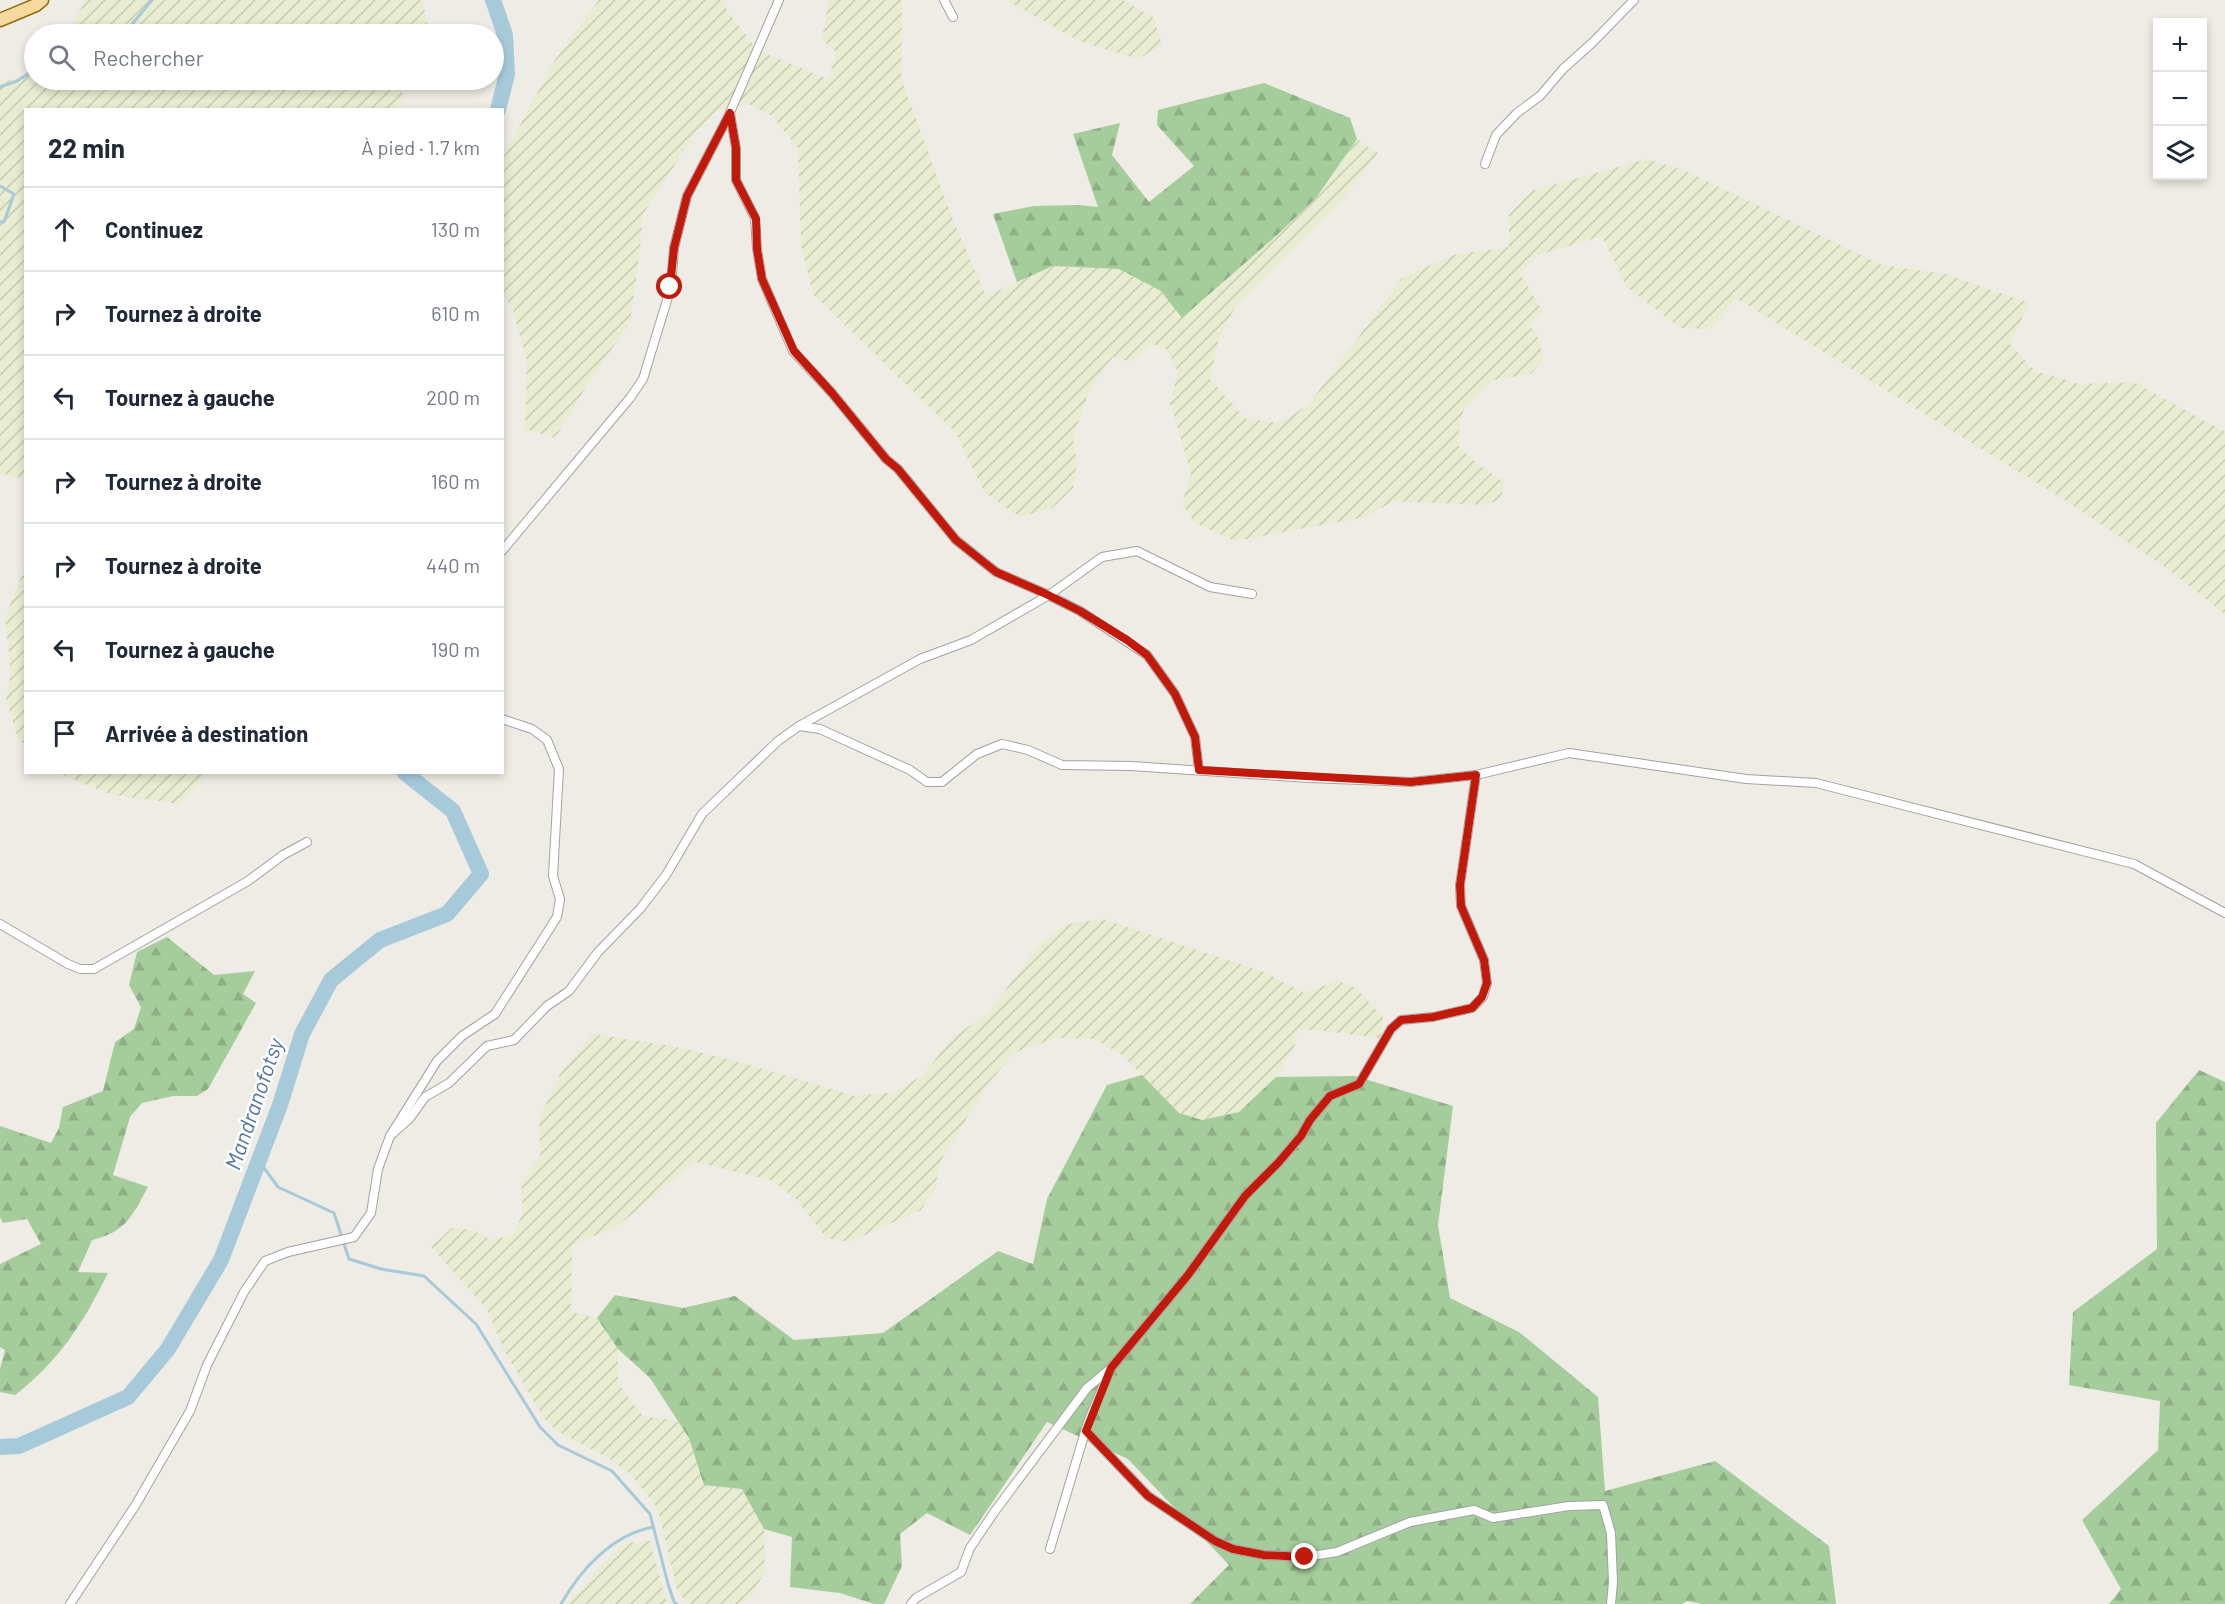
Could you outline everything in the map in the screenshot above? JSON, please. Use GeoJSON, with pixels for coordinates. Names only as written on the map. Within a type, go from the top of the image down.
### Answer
{"type":"FeatureCollection","features":[{"type":"Feature","properties":{"kind":"main road"},"geometry":{"type":"LineString","coordinates":[[0,20],[36,5],[42,0]]}},
{"type":"Feature","properties":{"kind":"street"},"geometry":{"type":"LineString","coordinates":[[504,549],[630,399],[643,379],[670,287],[674,248],[687,196],[730,113],[779,0]]}},
{"type":"Feature","properties":{"kind":"street"},"geometry":{"type":"LineString","coordinates":[[944,0],[953,17]]}},
{"type":"Feature","properties":{"kind":"street"},"geometry":{"type":"LineString","coordinates":[[1485,164],[1496,135],[1517,113],[1540,96],[1563,69],[1634,0]]}},
{"type":"Feature","properties":{"kind":"street"},"geometry":{"type":"LineString","coordinates":[[730,113],[736,148],[736,180],[756,219],[757,249],[762,279],[794,351],[886,459],[898,469],[956,540],[996,572],[1049,595],[1089,617],[1147,655],[1175,694],[1195,737],[1199,770]]}},
{"type":"Feature","properties":{"kind":"street"},"geometry":{"type":"LineString","coordinates":[[390,1136],[410,1118],[425,1097],[449,1083],[487,1046],[514,1040],[547,1006],[569,991],[598,952],[640,909],[666,875],[702,814],[778,741],[799,726],[920,659],[971,640],[1049,595],[1102,557],[1137,551],[1210,587],[1252,594]]}},
{"type":"Feature","properties":{"kind":"street"},"geometry":{"type":"LineString","coordinates":[[70,1604],[135,1506],[184,1420],[212,1354],[244,1292],[265,1261],[288,1252],[354,1237],[371,1213],[378,1169],[390,1136],[437,1061],[462,1036],[495,1014],[557,917],[560,898],[553,876],[559,769],[547,740],[532,729],[504,720]]}},
{"type":"Feature","properties":{"kind":"street"},"geometry":{"type":"LineString","coordinates":[[799,726],[820,729],[910,770],[927,782],[942,782],[977,754],[1002,744],[1028,750],[1062,765],[1131,766],[1411,782],[1476,775],[1569,753],[1746,779],[1816,783],[2134,864],[2225,913]]}},
{"type":"Feature","properties":{"kind":"street"},"geometry":{"type":"LineString","coordinates":[[911,1604],[916,1598],[961,1572],[970,1548],[995,1511],[1087,1388],[1111,1368],[1188,1275],[1245,1196],[1301,1136],[1310,1120],[1330,1096],[1359,1084],[1391,1029],[1401,1020],[1433,1017],[1472,1008],[1482,997],[1487,983],[1484,960],[1461,906],[1460,885],[1476,775]]}},
{"type":"Feature","properties":{"kind":"street"},"geometry":{"type":"LineString","coordinates":[[0,924],[68,964],[80,969],[94,969],[248,881],[283,855],[307,842]]}},
{"type":"Feature","properties":{"kind":"street"},"geometry":{"type":"LineString","coordinates":[[1050,1549],[1086,1431],[1111,1368]]}},
{"type":"Feature","properties":{"kind":"street"},"geometry":{"type":"LineString","coordinates":[[1086,1431],[1148,1496],[1215,1541],[1233,1549],[1264,1555],[1305,1557],[1337,1552],[1410,1522],[1474,1510],[1493,1518],[1569,1506],[1603,1505],[1611,1533],[1613,1582],[1611,1604]]}},
{"type":"Feature","properties":{"kind":"green space"},"geometry":{"type":"Polygon","coordinates":[[[86,0],[423,0],[427,24],[382,24],[73,24],[86,0]]]}},
{"type":"Feature","properties":{"kind":"green space"},"geometry":{"type":"Polygon","coordinates":[[[599,0],[724,0],[726,9],[757,50],[828,79],[837,53],[822,39],[829,0],[902,0],[901,78],[951,215],[986,296],[1053,266],[1119,269],[1161,291],[1276,236],[1316,198],[1357,139],[1378,153],[1338,205],[1235,308],[1219,338],[1210,379],[1246,419],[1280,423],[1309,404],[1402,278],[1453,255],[1509,247],[1509,215],[1531,191],[1647,159],[1684,170],[1882,265],[1946,274],[2029,303],[2010,344],[2035,371],[2080,384],[2134,382],[2225,432],[2225,614],[2168,569],[2063,499],[1736,298],[1710,329],[1680,328],[1627,287],[1602,236],[1535,256],[1520,273],[1543,312],[1529,326],[1537,334],[1544,359],[1531,374],[1493,380],[1464,409],[1459,425],[1458,445],[1475,462],[1504,482],[1501,499],[1485,505],[1393,501],[1366,517],[1235,541],[1195,523],[1182,504],[1191,473],[1170,403],[1178,372],[1166,349],[1152,344],[1132,362],[1113,357],[1090,388],[1073,439],[1077,463],[1073,488],[1052,508],[1020,517],[984,492],[956,433],[813,294],[801,245],[798,148],[772,116],[746,103],[732,108],[719,109],[694,135],[642,216],[640,250],[630,322],[555,438],[525,429],[527,362],[513,310],[504,296],[504,155],[555,60],[599,0]]]}},
{"type":"Feature","properties":{"kind":"green space"},"geometry":{"type":"Polygon","coordinates":[[[1006,0],[1123,0],[1154,18],[1162,45],[1138,59],[1079,41],[1006,0]]]}},
{"type":"Feature","properties":{"kind":"green space"},"geometry":{"type":"Polygon","coordinates":[[[24,74],[24,90],[402,90],[403,98],[396,108],[24,108],[24,479],[0,473],[0,79],[7,81],[24,74]]]}},
{"type":"Feature","properties":{"kind":"green space"},"geometry":{"type":"Polygon","coordinates":[[[1264,83],[1350,118],[1357,139],[1316,198],[1182,318],[1161,291],[1119,269],[1053,266],[1017,282],[993,214],[1034,206],[1098,207],[1073,134],[1120,123],[1112,155],[1149,202],[1194,166],[1157,125],[1158,110],[1264,83]]]}},
{"type":"Feature","properties":{"kind":"green space"},"geometry":{"type":"Polygon","coordinates":[[[24,575],[24,744],[18,739],[6,699],[11,673],[5,618],[21,577],[24,575]]]}},
{"type":"Feature","properties":{"kind":"green space"},"geometry":{"type":"Polygon","coordinates":[[[60,774],[207,774],[179,804],[109,794],[60,774]]]}},
{"type":"Feature","properties":{"kind":"green space"},"geometry":{"type":"Polygon","coordinates":[[[1103,919],[1264,972],[1304,993],[1337,981],[1356,988],[1383,1017],[1380,1038],[1298,1028],[1295,1045],[1276,1077],[1239,1112],[1202,1120],[1179,1113],[1122,1055],[1095,1039],[1057,1038],[1015,1052],[987,1085],[940,1162],[935,1189],[921,1210],[849,1242],[826,1238],[797,1200],[773,1181],[695,1162],[615,1228],[572,1244],[571,1312],[597,1318],[618,1349],[618,1384],[643,1416],[677,1421],[689,1438],[704,1484],[742,1489],[764,1529],[765,1571],[753,1594],[742,1604],[688,1604],[677,1589],[657,1507],[631,1475],[609,1458],[557,1431],[543,1417],[504,1350],[487,1309],[431,1247],[452,1228],[471,1230],[492,1240],[513,1235],[523,1212],[521,1183],[540,1157],[539,1119],[560,1074],[593,1034],[673,1046],[743,1063],[855,1096],[896,1092],[924,1074],[952,1038],[987,1014],[1042,942],[1067,924],[1103,919]]]}},
{"type":"Feature","properties":{"kind":"green space"},"geometry":{"type":"Polygon","coordinates":[[[167,937],[214,975],[255,971],[243,994],[256,1003],[208,1089],[197,1096],[173,1096],[142,1103],[130,1117],[113,1175],[148,1187],[127,1221],[104,1237],[92,1240],[78,1272],[108,1273],[89,1308],[58,1354],[15,1395],[0,1392],[0,1369],[5,1350],[0,1347],[0,1264],[41,1244],[27,1219],[3,1223],[0,1217],[0,1126],[51,1143],[59,1128],[63,1107],[103,1091],[115,1042],[134,1029],[141,1007],[129,985],[137,952],[167,937]]]}},
{"type":"Feature","properties":{"kind":"green space"},"geometry":{"type":"Polygon","coordinates":[[[2199,1070],[2225,1082],[2225,1604],[2109,1604],[2121,1589],[2082,1520],[2158,1450],[2160,1401],[2069,1385],[2073,1312],[2157,1249],[2156,1123],[2199,1070]]]}},
{"type":"Feature","properties":{"kind":"green space"},"geometry":{"type":"Polygon","coordinates":[[[1142,1075],[1179,1113],[1202,1120],[1239,1112],[1276,1077],[1355,1076],[1453,1106],[1438,1225],[1450,1298],[1519,1332],[1598,1397],[1605,1491],[1715,1461],[1829,1546],[1836,1604],[1702,1604],[1687,1601],[1682,1604],[1190,1604],[1229,1565],[1128,1459],[1047,1422],[970,1535],[927,1513],[900,1534],[902,1566],[884,1604],[874,1604],[840,1593],[790,1587],[792,1537],[764,1529],[742,1489],[704,1485],[689,1438],[650,1378],[618,1349],[597,1318],[615,1295],[683,1308],[735,1296],[794,1340],[883,1333],[998,1251],[1033,1264],[1047,1199],[1107,1085],[1142,1075]]]}},
{"type":"Feature","properties":{"kind":"green space"},"geometry":{"type":"Polygon","coordinates":[[[650,1541],[667,1604],[566,1604],[626,1543],[650,1541]]]}},
{"type":"Feature","properties":{"kind":"waterway"},"geometry":{"type":"LineString","coordinates":[[132,24],[152,0]]}},
{"type":"Feature","properties":{"kind":"waterway","name":"Mandranofotsy"},"geometry":{"type":"LineString","coordinates":[[493,0],[501,24]]}},
{"type":"Feature","properties":{"kind":"waterway","name":"Mandranofotsy"},"geometry":{"type":"LineString","coordinates":[[504,32],[507,74],[504,86]]}},
{"type":"Feature","properties":{"kind":"waterway"},"geometry":{"type":"LineString","coordinates":[[0,87],[24,76]]}},
{"type":"Feature","properties":{"kind":"waterway","name":"Mandranofotsy"},"geometry":{"type":"LineString","coordinates":[[498,108],[503,90]]}},
{"type":"Feature","properties":{"kind":"waterway"},"geometry":{"type":"LineString","coordinates":[[0,186],[14,194],[4,222],[0,222]]}},
{"type":"Feature","properties":{"kind":"waterway","name":"Mandranofotsy"},"geometry":{"type":"LineString","coordinates":[[0,1447],[19,1446],[128,1397],[168,1349],[221,1260],[280,1105],[302,1034],[331,980],[380,940],[447,914],[481,874],[453,811],[407,774]]}},
{"type":"Feature","properties":{"kind":"waterway"},"geometry":{"type":"LineString","coordinates":[[259,1161],[278,1187],[334,1213],[349,1259],[381,1269],[424,1276],[476,1324],[540,1427],[558,1445],[612,1471],[650,1514],[668,1584],[674,1602],[677,1604]]}},
{"type":"Feature","properties":{"kind":"waterway"},"geometry":{"type":"LineString","coordinates":[[561,1604],[578,1578],[599,1555],[624,1537],[653,1527]]}},
{"type":"Feature","properties":{"kind":"route"},"geometry":{"type":"LineString","coordinates":[[670,287],[674,248],[687,196],[730,113],[736,148],[736,180],[756,219],[757,249],[762,279],[794,351],[859,424],[886,459],[898,469],[956,540],[996,572],[1080,611],[1147,655],[1175,694],[1195,737],[1199,770],[1411,782],[1476,775],[1460,885],[1461,906],[1484,960],[1487,983],[1482,997],[1472,1008],[1433,1017],[1401,1020],[1391,1029],[1359,1084],[1330,1096],[1310,1120],[1301,1136],[1245,1196],[1188,1275],[1111,1368],[1086,1431],[1148,1496],[1215,1541],[1233,1549],[1264,1555],[1305,1557]]}}]}
